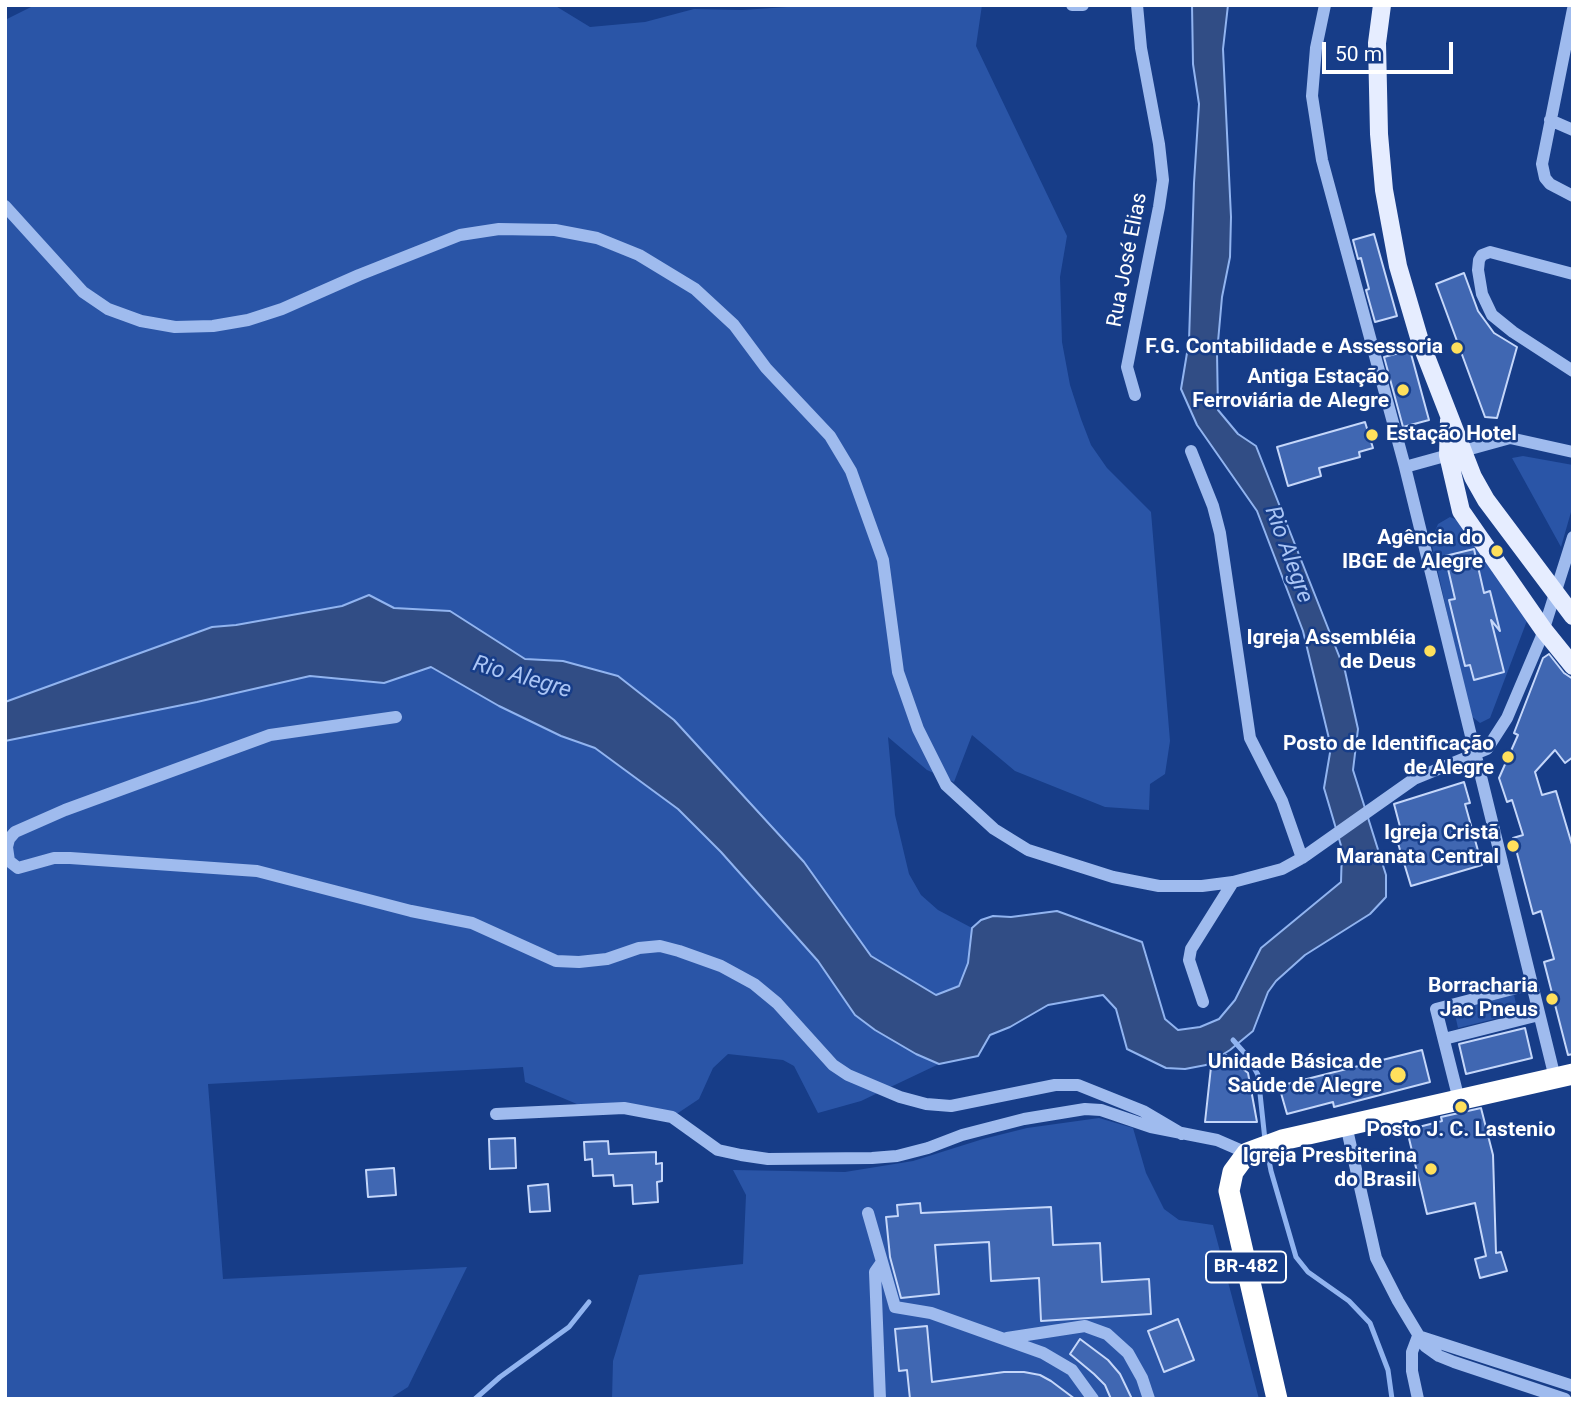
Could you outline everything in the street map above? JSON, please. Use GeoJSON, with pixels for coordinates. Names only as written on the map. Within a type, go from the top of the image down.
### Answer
{"type":"FeatureCollection","features":[{"type":"Feature","properties":{"kind":"highway"},"geometry":{"type":"LineString","coordinates":[[1253,1150],[1282,1140],[1564,1076]]}},
{"type":"Feature","properties":{"kind":"highway","name":"BR-482"},"geometry":{"type":"LineString","coordinates":[[1253,1150],[1233,1172],[1229,1191],[1277,1399]]}},
{"type":"Feature","properties":{"kind":"main road"},"geometry":{"type":"LineString","coordinates":[[1380,6],[1377,43],[1379,134],[1384,190],[1398,266],[1420,341],[1449,414],[1456,453],[1461,511],[1543,629],[1573,666]]}},
{"type":"Feature","properties":{"kind":"main road"},"geometry":{"type":"LineString","coordinates":[[1456,453],[1486,500],[1573,616]]}},
{"type":"Feature","properties":{"kind":"street"},"geometry":{"type":"LineString","coordinates":[[1072,5],[1083,5]]}},
{"type":"Feature","properties":{"kind":"street","name":"Rua José Elias"},"geometry":{"type":"LineString","coordinates":[[1135,396],[1127,367],[1163,180],[1141,48],[1137,5]]}},
{"type":"Feature","properties":{"kind":"street"},"geometry":{"type":"LineString","coordinates":[[1325,5],[1316,48],[1312,96],[1322,160],[1405,467],[1539,1015],[1564,1076]]}},
{"type":"Feature","properties":{"kind":"street"},"geometry":{"type":"LineString","coordinates":[[1573,9],[1542,164],[1550,184],[1573,196]]}},
{"type":"Feature","properties":{"kind":"street"},"geometry":{"type":"LineString","coordinates":[[1550,120],[1573,130]]}},
{"type":"Feature","properties":{"kind":"street"},"geometry":{"type":"LineString","coordinates":[[5,206],[83,292],[108,309],[141,321],[175,327],[213,326],[248,320],[282,309],[460,235],[499,229],[566,232],[597,239],[639,255],[695,289],[734,325],[766,368],[830,436],[851,471],[883,560],[898,672],[918,729],[946,785],[993,829],[1028,850],[1113,877],[1159,887],[1233,883],[1282,869],[1303,858],[1423,775],[1488,749],[1507,718],[1543,629],[1573,537]]}},
{"type":"Feature","properties":{"kind":"street"},"geometry":{"type":"LineString","coordinates":[[1573,274],[1490,252],[1482,255],[1479,260],[1482,294],[1492,314],[1513,332],[1573,371]]}},
{"type":"Feature","properties":{"kind":"street"},"geometry":{"type":"LineString","coordinates":[[1405,467],[1510,438],[1573,452]]}},
{"type":"Feature","properties":{"kind":"street"},"geometry":{"type":"LineString","coordinates":[[1191,451],[1213,506],[1220,533],[1250,738],[1282,801],[1303,858]]}},
{"type":"Feature","properties":{"kind":"street"},"geometry":{"type":"LineString","coordinates":[[396,716],[271,736],[75,806],[15,832],[7,847],[9,861],[18,868],[54,858],[70,858],[257,871],[411,911],[472,923],[556,961],[579,962],[607,958],[639,948],[660,946],[722,966],[754,984],[777,1003],[832,1065],[900,1097],[926,1104],[951,1106],[1042,1087],[1078,1084],[1143,1111],[1182,1134]]}},
{"type":"Feature","properties":{"kind":"street"},"geometry":{"type":"LineString","coordinates":[[1203,1002],[1189,960],[1191,949],[1233,883]]}},
{"type":"Feature","properties":{"kind":"street"},"geometry":{"type":"LineString","coordinates":[[1459,1100],[1436,1009],[1532,984]]}},
{"type":"Feature","properties":{"kind":"street"},"geometry":{"type":"LineString","coordinates":[[1444,1039],[1539,1015]]}},
{"type":"Feature","properties":{"kind":"street"},"geometry":{"type":"LineString","coordinates":[[496,1114],[624,1108],[653,1111],[672,1117],[718,1150],[768,1158],[872,1158],[897,1156],[1003,1124],[1085,1109],[1101,1110],[1151,1127],[1253,1150]]}},
{"type":"Feature","properties":{"kind":"street"},"geometry":{"type":"LineString","coordinates":[[1346,1125],[1376,1258],[1425,1346],[1439,1356],[1565,1399]]}},
{"type":"Feature","properties":{"kind":"street"},"geometry":{"type":"LineString","coordinates":[[868,1213],[895,1307],[931,1313],[1043,1353],[1072,1370],[1093,1399]]}},
{"type":"Feature","properties":{"kind":"street"},"geometry":{"type":"LineString","coordinates":[[880,1399],[875,1272],[882,1262]]}},
{"type":"Feature","properties":{"kind":"street"},"geometry":{"type":"LineString","coordinates":[[1004,1339],[1085,1326],[1107,1334],[1128,1353],[1142,1378],[1149,1399]]}},
{"type":"Feature","properties":{"kind":"street"},"geometry":{"type":"LineString","coordinates":[[1418,1336],[1573,1386]]}},
{"type":"Feature","properties":{"kind":"street"},"geometry":{"type":"LineString","coordinates":[[1418,1336],[1412,1352],[1412,1371],[1418,1399]]}},
{"type":"Feature","properties":{"kind":"shaded area"},"geometry":{"type":"Polygon","coordinates":[[[35,5],[554,5],[590,27],[645,22],[694,9],[742,10],[818,5],[982,5],[976,46],[1067,236],[1060,277],[1062,342],[1070,385],[1081,419],[1091,445],[1107,468],[1151,512],[1170,741],[1165,774],[1150,784],[1149,810],[1105,807],[1015,771],[972,735],[954,782],[927,770],[888,737],[895,815],[909,874],[921,895],[938,910],[972,928],[968,963],[959,986],[936,996],[871,956],[804,862],[674,720],[618,676],[563,661],[525,659],[450,611],[394,608],[369,595],[342,606],[211,627],[5,702],[5,20],[35,5]]]}},
{"type":"Feature","properties":{"kind":"shaded area"},"geometry":{"type":"Polygon","coordinates":[[[1523,456],[1573,465],[1573,505],[1561,547],[1512,458],[1523,456]]]}},
{"type":"Feature","properties":{"kind":"shaded area"},"geometry":{"type":"Polygon","coordinates":[[[1450,517],[1460,521],[1528,618],[1490,718],[1480,723],[1470,715],[1431,541],[1438,524],[1450,517]]]}},
{"type":"Feature","properties":{"kind":"shaded area"},"geometry":{"type":"Polygon","coordinates":[[[430,667],[499,706],[561,736],[594,748],[678,809],[721,852],[875,1030],[939,1064],[861,1101],[818,1113],[794,1066],[783,1060],[728,1054],[713,1068],[699,1099],[678,1113],[598,1113],[525,1082],[523,1067],[208,1084],[223,1279],[467,1267],[408,1387],[389,1399],[5,1399],[5,741],[310,676],[384,683],[430,667]]]}},
{"type":"Feature","properties":{"kind":"shaded area"},"geometry":{"type":"Polygon","coordinates":[[[1514,995],[1518,1013],[1458,1028],[1454,1010],[1514,995]]]}},
{"type":"Feature","properties":{"kind":"shaded area"},"geometry":{"type":"Polygon","coordinates":[[[1099,1118],[1133,1128],[1146,1173],[1164,1209],[1179,1220],[1213,1225],[1259,1399],[612,1399],[613,1361],[639,1275],[743,1264],[746,1195],[733,1170],[845,1172],[913,1161],[1027,1128],[1099,1118]]]}},
{"type":"Feature","properties":{"kind":"water","name":"Rio Alegre"},"geometry":{"type":"Polygon","coordinates":[[[1192,5],[1228,5],[1223,49],[1231,217],[1230,257],[1222,297],[1217,353],[1218,410],[1238,434],[1256,446],[1345,671],[1358,729],[1353,770],[1386,875],[1386,897],[1370,914],[1305,955],[1276,981],[1268,992],[1253,1031],[1206,1065],[1185,1069],[1166,1068],[1127,1049],[1116,1009],[1103,995],[1048,1005],[990,1035],[978,1056],[939,1064],[916,1054],[855,1015],[818,961],[721,852],[678,809],[595,748],[561,736],[499,706],[431,667],[384,683],[310,676],[5,741],[5,702],[212,627],[342,606],[369,595],[394,608],[450,611],[525,659],[563,661],[618,676],[674,720],[804,862],[871,956],[936,995],[959,986],[968,963],[972,928],[981,920],[993,916],[1011,917],[1057,911],[1142,942],[1165,1019],[1178,1030],[1200,1027],[1219,1019],[1235,1000],[1261,948],[1341,882],[1342,849],[1324,788],[1331,747],[1303,631],[1257,511],[1197,425],[1181,389],[1189,341],[1199,104],[1193,64],[1192,5]]]}},
{"type":"Feature","properties":{"kind":"building"},"geometry":{"type":"Polygon","coordinates":[[[1374,234],[1397,316],[1375,322],[1361,258],[1358,259],[1353,240],[1374,234]]]}},
{"type":"Feature","properties":{"kind":"building"},"geometry":{"type":"Polygon","coordinates":[[[1464,273],[1478,311],[1494,333],[1517,347],[1497,418],[1485,417],[1436,284],[1464,273]]]}},
{"type":"Feature","properties":{"kind":"building","name":"Antiga Estação Ferroviária de Alegre"},"geometry":{"type":"Polygon","coordinates":[[[1410,350],[1429,420],[1403,427],[1384,357],[1410,350]]]}},
{"type":"Feature","properties":{"kind":"building"},"geometry":{"type":"Polygon","coordinates":[[[1365,422],[1373,448],[1359,452],[1360,457],[1319,468],[1321,476],[1288,486],[1277,447],[1365,422]]]}},
{"type":"Feature","properties":{"kind":"building"},"geometry":{"type":"Polygon","coordinates":[[[1474,549],[1484,593],[1490,591],[1500,631],[1491,620],[1504,672],[1474,680],[1470,665],[1465,666],[1449,600],[1455,599],[1445,556],[1474,549]]]}},
{"type":"Feature","properties":{"kind":"building"},"geometry":{"type":"Polygon","coordinates":[[[1549,654],[1564,673],[1573,679],[1573,757],[1565,763],[1555,750],[1535,772],[1542,795],[1556,791],[1573,848],[1573,1054],[1568,1055],[1544,962],[1554,959],[1541,911],[1533,914],[1513,838],[1523,835],[1512,800],[1507,802],[1499,778],[1518,735],[1514,733],[1543,658],[1549,654]]]}},
{"type":"Feature","properties":{"kind":"building"},"geometry":{"type":"Polygon","coordinates":[[[1464,782],[1470,803],[1465,804],[1482,865],[1411,886],[1397,840],[1403,838],[1394,804],[1464,782]]]}},
{"type":"Feature","properties":{"kind":"building"},"geometry":{"type":"Polygon","coordinates":[[[1525,1028],[1532,1058],[1466,1074],[1459,1044],[1525,1028]]]}},
{"type":"Feature","properties":{"kind":"building"},"geometry":{"type":"Polygon","coordinates":[[[1422,1050],[1430,1082],[1334,1107],[1333,1102],[1287,1114],[1279,1086],[1422,1050]]]}},
{"type":"Feature","properties":{"kind":"building"},"geometry":{"type":"Polygon","coordinates":[[[1226,1055],[1248,1073],[1257,1122],[1205,1122],[1211,1067],[1226,1055]]]}},
{"type":"Feature","properties":{"kind":"building"},"geometry":{"type":"Polygon","coordinates":[[[1481,1108],[1493,1155],[1496,1253],[1501,1252],[1507,1271],[1480,1278],[1475,1259],[1486,1256],[1475,1203],[1427,1214],[1407,1130],[1442,1121],[1441,1117],[1481,1108]]]}},
{"type":"Feature","properties":{"kind":"building"},"geometry":{"type":"Polygon","coordinates":[[[515,1138],[516,1168],[490,1169],[489,1139],[515,1138]]]}},
{"type":"Feature","properties":{"kind":"building"},"geometry":{"type":"Polygon","coordinates":[[[608,1141],[609,1154],[656,1152],[656,1164],[662,1163],[662,1181],[657,1182],[658,1202],[633,1204],[632,1185],[614,1186],[613,1175],[593,1176],[592,1159],[585,1160],[584,1142],[608,1141]]]}},
{"type":"Feature","properties":{"kind":"building"},"geometry":{"type":"Polygon","coordinates":[[[394,1168],[396,1195],[368,1197],[366,1170],[394,1168]]]}},
{"type":"Feature","properties":{"kind":"building"},"geometry":{"type":"Polygon","coordinates":[[[548,1184],[550,1211],[530,1212],[528,1186],[548,1184]]]}},
{"type":"Feature","properties":{"kind":"building"},"geometry":{"type":"Polygon","coordinates":[[[920,1203],[921,1213],[1051,1207],[1053,1245],[1100,1243],[1102,1282],[1149,1279],[1151,1314],[1041,1321],[1039,1278],[991,1281],[989,1242],[935,1245],[939,1294],[901,1298],[890,1257],[886,1217],[898,1216],[897,1205],[920,1203]]]}},
{"type":"Feature","properties":{"kind":"building"},"geometry":{"type":"Polygon","coordinates":[[[1178,1319],[1194,1360],[1164,1372],[1148,1331],[1178,1319]]]}},
{"type":"Feature","properties":{"kind":"building"},"geometry":{"type":"Polygon","coordinates":[[[927,1326],[932,1382],[1004,1372],[1024,1372],[1040,1375],[1075,1399],[910,1399],[907,1370],[899,1371],[895,1329],[927,1326]]]}},
{"type":"Feature","properties":{"kind":"building"},"geometry":{"type":"Polygon","coordinates":[[[1080,1339],[1108,1360],[1120,1374],[1132,1399],[1111,1399],[1105,1385],[1070,1354],[1080,1339]]]}},
{"type":"Feature","properties":{"kind":"waterway"},"geometry":{"type":"LineString","coordinates":[[1233,1040],[1249,1058],[1258,1075],[1265,1140]]}},
{"type":"Feature","properties":{"kind":"waterway"},"geometry":{"type":"LineString","coordinates":[[1267,1150],[1296,1257],[1308,1272],[1349,1301],[1370,1323],[1388,1370],[1392,1399]]}},
{"type":"Feature","properties":{"kind":"waterway"},"geometry":{"type":"LineString","coordinates":[[475,1399],[500,1377],[569,1327],[589,1302]]}},
{"type":"Feature","properties":{"kind":"place","name":"F.G. Contabilidade e Assessoria"},"geometry":{"type":"Point","coordinates":[1457,348]}},
{"type":"Feature","properties":{"kind":"place","name":"Antiga Estação Ferroviária de Alegre"},"geometry":{"type":"Point","coordinates":[1403,390]}},
{"type":"Feature","properties":{"kind":"place","name":"Estação Hotel"},"geometry":{"type":"Point","coordinates":[1372,435]}},
{"type":"Feature","properties":{"kind":"place","name":"Agência do IBGE de Alegre"},"geometry":{"type":"Point","coordinates":[1497,551]}},
{"type":"Feature","properties":{"kind":"place","name":"Igreja Assembléia de Deus"},"geometry":{"type":"Point","coordinates":[1430,651]}},
{"type":"Feature","properties":{"kind":"place","name":"Posto de Identificação de Alegre"},"geometry":{"type":"Point","coordinates":[1508,757]}},
{"type":"Feature","properties":{"kind":"place","name":"Igreja Cristã Maranata Central"},"geometry":{"type":"Point","coordinates":[1513,846]}},
{"type":"Feature","properties":{"kind":"place","name":"Borracharia Jac Pneus"},"geometry":{"type":"Point","coordinates":[1552,999]}},
{"type":"Feature","properties":{"kind":"place","name":"Unidade Básica de Saúde de Alegre"},"geometry":{"type":"Point","coordinates":[1398,1075]}},
{"type":"Feature","properties":{"kind":"place","name":"Posto J. C. Lastenio"},"geometry":{"type":"Point","coordinates":[1461,1107]}},
{"type":"Feature","properties":{"kind":"place","name":"Igreja Presbiterina do Brasil"},"geometry":{"type":"Point","coordinates":[1431,1169]}}]}
